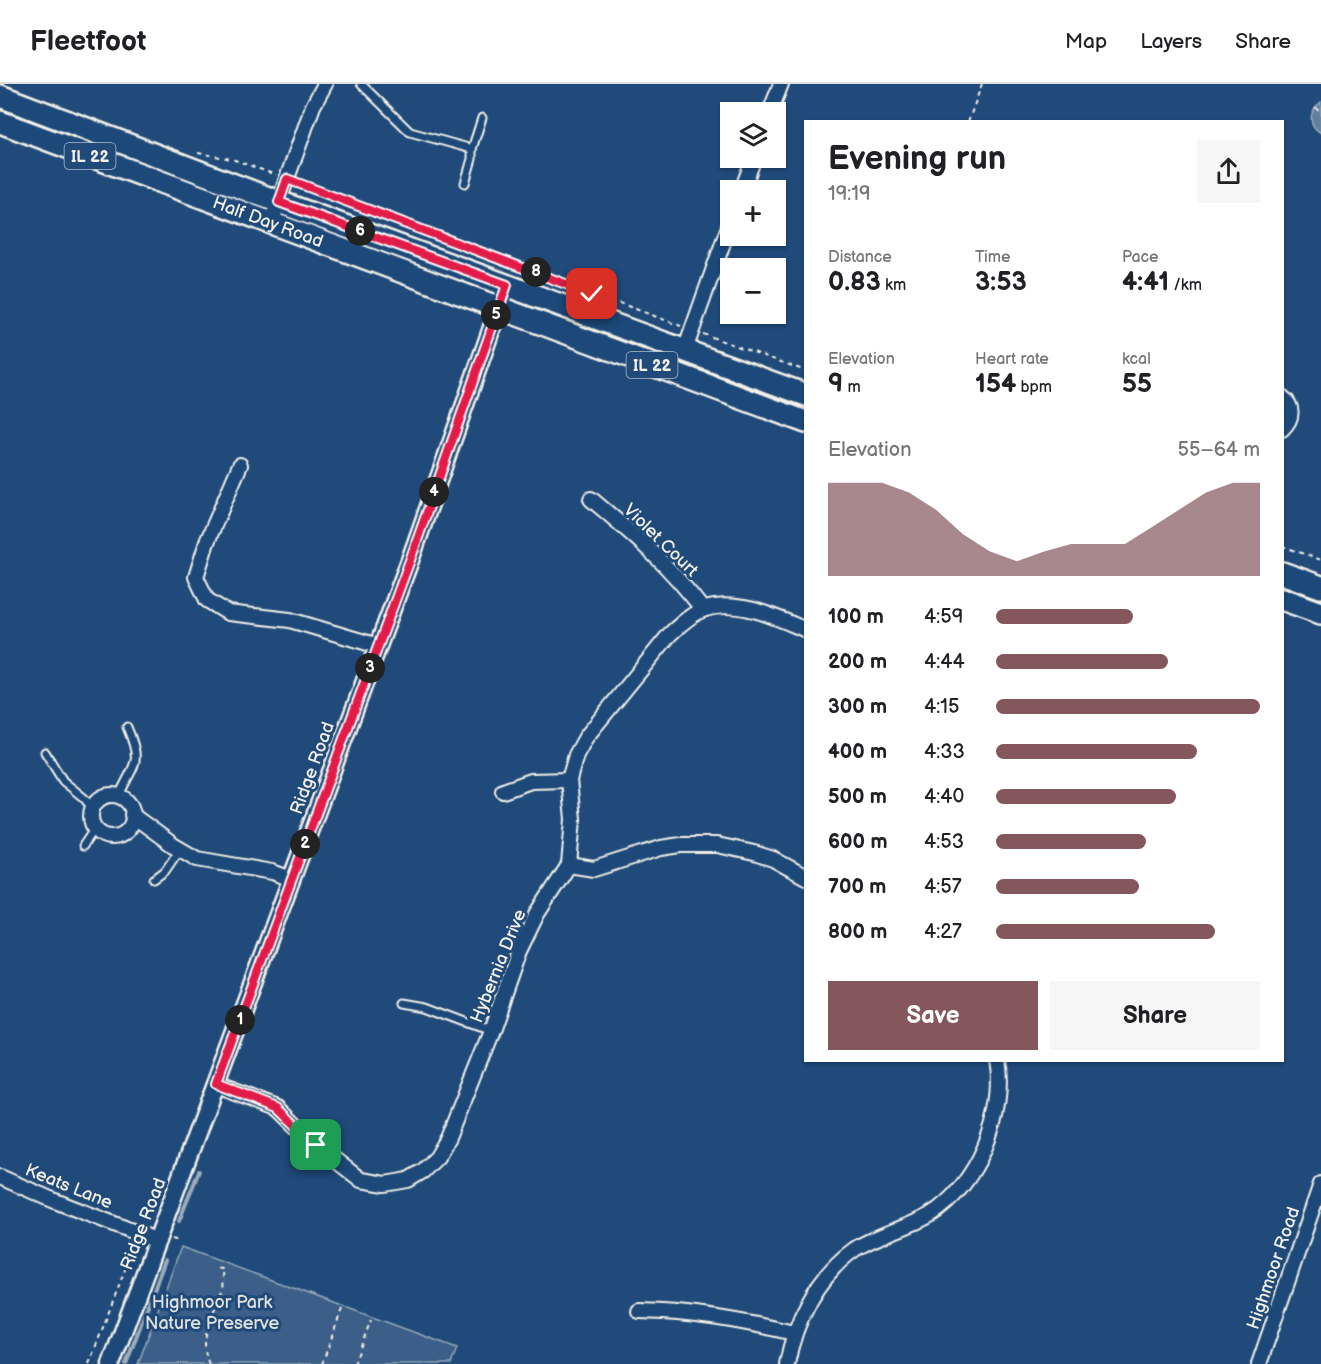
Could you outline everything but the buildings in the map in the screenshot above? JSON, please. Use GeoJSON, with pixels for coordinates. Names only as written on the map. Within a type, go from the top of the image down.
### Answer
{"type":"FeatureCollection","features":[{"type":"Feature","properties":{"kind":"main road","name":"Half Day Road"},"geometry":{"type":"LineString","coordinates":[[0,96],[279,202],[804,394]]}},
{"type":"Feature","properties":{"kind":"main road","name":"Half Day Road"},"geometry":{"type":"LineString","coordinates":[[0,122],[804,421]]}},
{"type":"Feature","properties":{"kind":"main road"},"geometry":{"type":"LineString","coordinates":[[1284,574],[1321,587]]}},
{"type":"Feature","properties":{"kind":"main road"},"geometry":{"type":"LineString","coordinates":[[1284,599],[1321,613]]}},
{"type":"Feature","properties":{"kind":"street"},"geometry":{"type":"LineString","coordinates":[[271,223],[313,106],[325,84]]}},
{"type":"Feature","properties":{"kind":"street"},"geometry":{"type":"LineString","coordinates":[[774,102],[781,84]]}},
{"type":"Feature","properties":{"kind":"street"},"geometry":{"type":"LineString","coordinates":[[685,350],[722,246]]}},
{"type":"Feature","properties":{"kind":"street","name":"Ridge Road"},"geometry":{"type":"LineString","coordinates":[[111,1364],[378,646],[507,285]]}},
{"type":"Feature","properties":{"kind":"street"},"geometry":{"type":"LineString","coordinates":[[1284,399],[1292,411],[1284,427]]}},
{"type":"Feature","properties":{"kind":"street"},"geometry":{"type":"LineString","coordinates":[[240,465],[207,542],[196,577],[207,600],[228,614],[290,620],[378,646]]}},
{"type":"Feature","properties":{"kind":"street","name":"Violet Court"},"geometry":{"type":"LineString","coordinates":[[591,499],[669,567],[703,610]]}},
{"type":"Feature","properties":{"kind":"street","name":"Hybernia Drive"},"geometry":{"type":"LineString","coordinates":[[216,1084],[278,1108],[316,1145],[361,1180],[385,1184],[408,1180],[423,1171],[448,1138],[491,1031],[519,951],[537,914],[569,865],[573,819],[569,780],[576,755],[593,728],[670,634],[683,622],[703,610],[742,607],[802,629]]}},
{"type":"Feature","properties":{"kind":"street"},"geometry":{"type":"LineString","coordinates":[[503,791],[531,781],[569,780]]}},
{"type":"Feature","properties":{"kind":"street"},"geometry":{"type":"LineString","coordinates":[[106,795],[118,796],[128,803],[132,814],[129,827],[118,835],[105,835],[95,828],[92,822],[92,808],[100,798],[106,795]]}},
{"type":"Feature","properties":{"kind":"street"},"geometry":{"type":"LineString","coordinates":[[132,814],[197,860],[272,872],[292,879]]}},
{"type":"Feature","properties":{"kind":"street"},"geometry":{"type":"LineString","coordinates":[[569,865],[594,869],[661,848],[681,845],[717,845],[772,859],[804,876]]}},
{"type":"Feature","properties":{"kind":"street"},"geometry":{"type":"LineString","coordinates":[[787,1364],[794,1334],[805,1308],[821,1284],[854,1250],[882,1234],[928,1216],[949,1201],[966,1182],[978,1162],[995,1115],[999,1093],[997,1062]]}},
{"type":"Feature","properties":{"kind":"street","name":"Keats Lane"},"geometry":{"type":"LineString","coordinates":[[0,1177],[55,1201],[158,1240]]}},
{"type":"Feature","properties":{"kind":"street","name":"Highmoor Road"},"geometry":{"type":"LineString","coordinates":[[1259,1364],[1321,1184]]}},
{"type":"Feature","properties":{"kind":"street"},"geometry":{"type":"LineString","coordinates":[[639,1311],[703,1314],[742,1320],[794,1334]]}},
{"type":"Feature","properties":{"kind":"lane"},"geometry":{"type":"LineString","coordinates":[[361,84],[410,132],[472,148]]}},
{"type":"Feature","properties":{"kind":"lane"},"geometry":{"type":"LineString","coordinates":[[465,183],[472,159],[472,148],[482,118]]}},
{"type":"Feature","properties":{"kind":"lane"},"geometry":{"type":"LineString","coordinates":[[118,796],[136,763],[136,749],[127,728]]}},
{"type":"Feature","properties":{"kind":"lane"},"geometry":{"type":"LineString","coordinates":[[45,752],[63,782],[84,798],[92,808]]}},
{"type":"Feature","properties":{"kind":"lane"},"geometry":{"type":"LineString","coordinates":[[83,846],[95,828]]}},
{"type":"Feature","properties":{"kind":"lane"},"geometry":{"type":"LineString","coordinates":[[154,879],[165,870],[180,849]]}},
{"type":"Feature","properties":{"kind":"lane"},"geometry":{"type":"LineString","coordinates":[[405,1004],[427,1007],[491,1031]]}},
{"type":"Feature","properties":{"kind":"path"},"geometry":{"type":"LineString","coordinates":[[969,120],[982,84]]}},
{"type":"Feature","properties":{"kind":"path"},"geometry":{"type":"LineString","coordinates":[[1314,107],[1318,110]]}},
{"type":"Feature","properties":{"kind":"path"},"geometry":{"type":"LineString","coordinates":[[190,152],[232,159],[804,370]]}},
{"type":"Feature","properties":{"kind":"path"},"geometry":{"type":"LineString","coordinates":[[1284,547],[1321,561]]}},
{"type":"Feature","properties":{"kind":"path"},"geometry":{"type":"LineString","coordinates":[[209,1364],[206,1338],[213,1311],[224,1286],[223,1269],[215,1268]]}},
{"type":"Feature","properties":{"kind":"path"},"geometry":{"type":"LineString","coordinates":[[322,1364],[342,1309]]}},
{"type":"Feature","properties":{"kind":"path"},"geometry":{"type":"LineString","coordinates":[[354,1364],[371,1320]]}},
{"type":"Feature","properties":{"kind":"green space","name":"Highmoor Park Nature Preserve"},"geometry":{"type":"Polygon","coordinates":[[[181,1247],[457,1348],[451,1364],[138,1364],[181,1247]]]}},
{"type":"Feature","properties":{"kind":"shaded area"},"geometry":{"type":"Polygon","coordinates":[[[1321,102],[1321,133],[1314,126],[1311,118],[1321,102]]]}},
{"type":"Feature","properties":{"kind":"waterway"},"geometry":{"type":"LineString","coordinates":[[179,1221],[199,1171]]}},
{"type":"Feature","properties":{"kind":"waterway"},"geometry":{"type":"LineString","coordinates":[[126,1364],[165,1260]]}},
{"type":"Feature","properties":{"kind":"route"},"geometry":{"type":"LineString","coordinates":[[316,1145],[278,1108],[216,1084],[413,552],[507,285],[279,202],[287,179],[592,294]]}}]}
